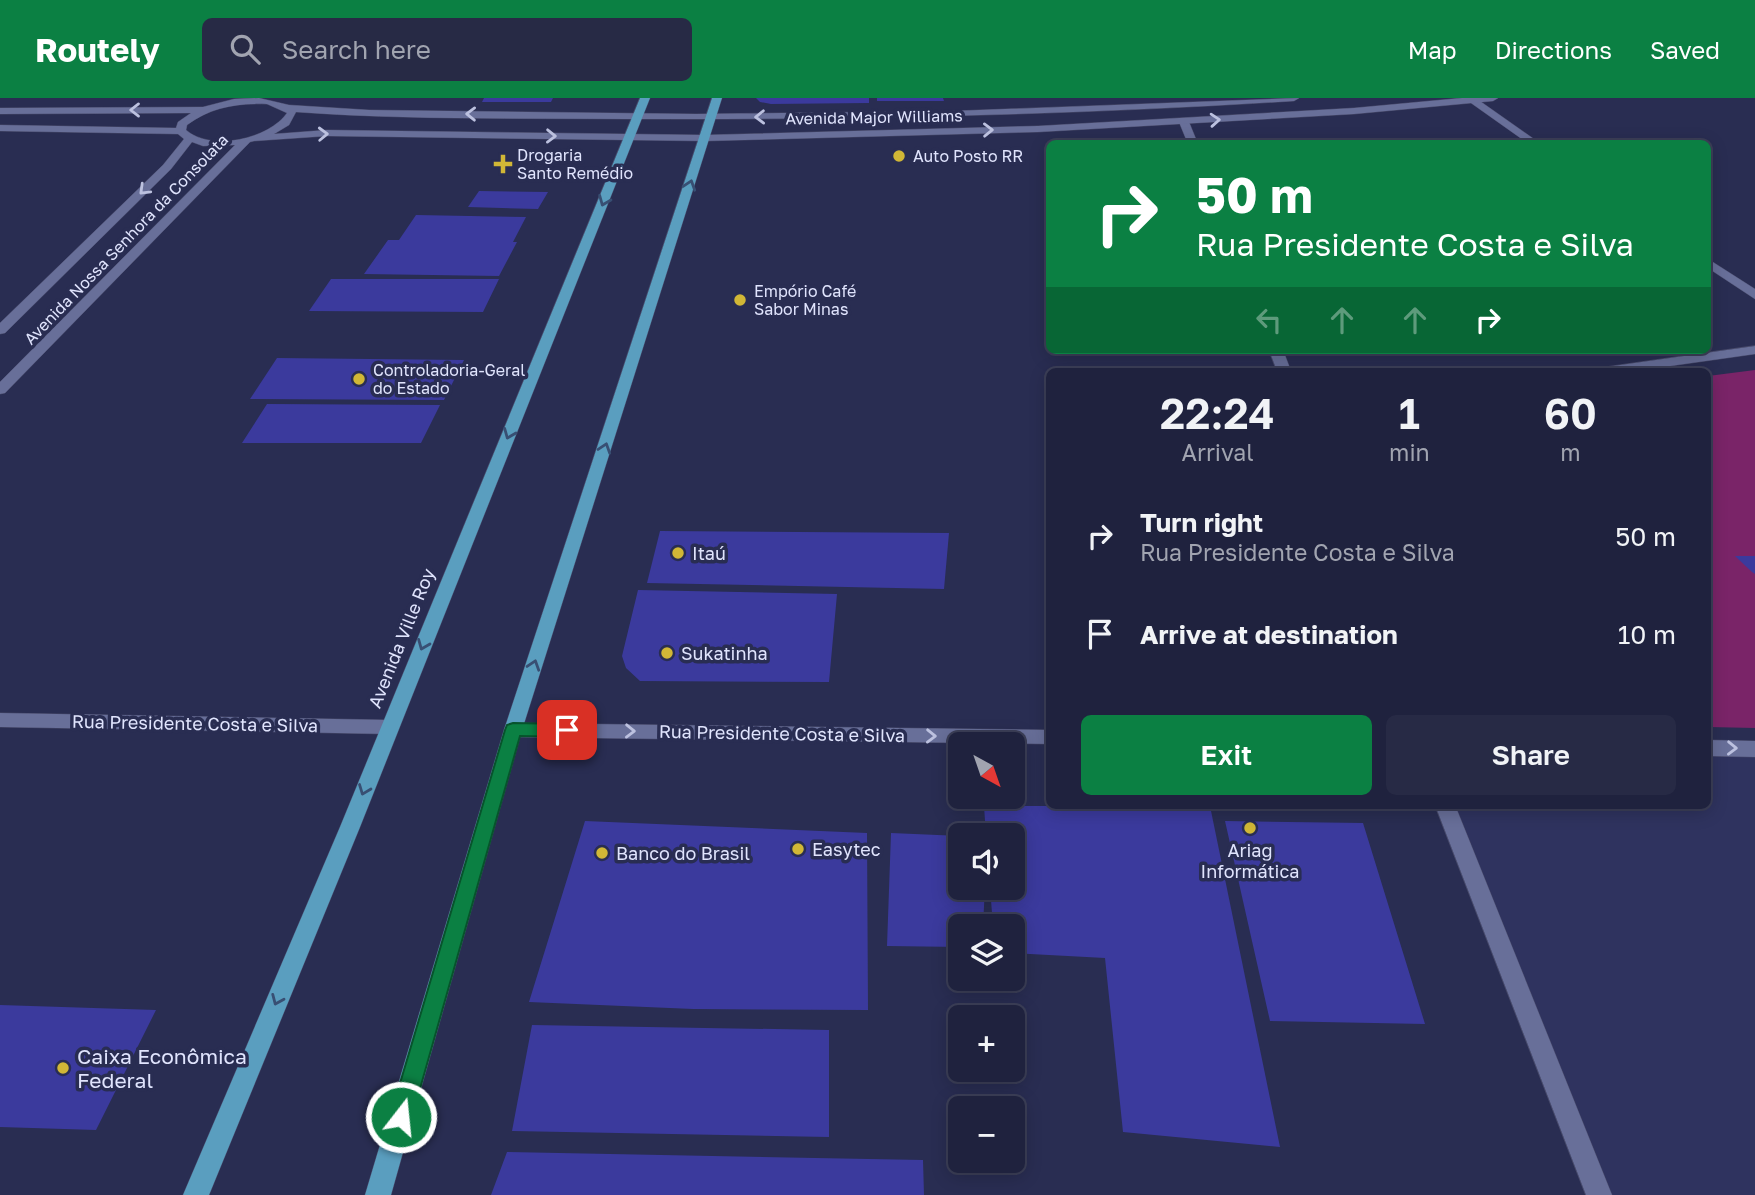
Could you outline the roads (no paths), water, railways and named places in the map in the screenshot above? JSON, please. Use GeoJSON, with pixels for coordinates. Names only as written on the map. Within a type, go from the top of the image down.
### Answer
{"type":"FeatureCollection","features":[{"type":"Feature","properties":{"kind":"main road","name":"Avenida Nossa Senhora da Consolata"},"geometry":{"type":"LineString","coordinates":[[219,106],[231,98]]}},
{"type":"Feature","properties":{"kind":"main road","name":"Avenida Ville Roy"},"geometry":{"type":"LineString","coordinates":[[196,1195],[645,98]]}},
{"type":"Feature","properties":{"kind":"main road"},"geometry":{"type":"LineString","coordinates":[[378,1195],[513,730],[717,98]]}},
{"type":"Feature","properties":{"kind":"main road","name":"Avenida Major Williams"},"geometry":{"type":"LineString","coordinates":[[203,110],[253,100],[360,113],[711,118],[1054,111],[1294,98]]}},
{"type":"Feature","properties":{"kind":"main road","name":"Avenida Major Williams"},"geometry":{"type":"LineString","coordinates":[[185,135],[214,143],[327,133],[705,138],[1038,129],[1184,122],[1493,98]]}},
{"type":"Feature","properties":{"kind":"main road"},"geometry":{"type":"LineString","coordinates":[[1472,99],[1530,140]]}},
{"type":"Feature","properties":{"kind":"main road"},"geometry":{"type":"LineString","coordinates":[[251,139],[290,120],[292,113],[285,103]]}},
{"type":"Feature","properties":{"kind":"main road","name":"Avenida Nossa Senhora da Consolata"},"geometry":{"type":"LineString","coordinates":[[0,330],[167,167],[185,135],[183,124],[203,110]]}},
{"type":"Feature","properties":{"kind":"main road"},"geometry":{"type":"LineString","coordinates":[[0,111],[203,110]]}},
{"type":"Feature","properties":{"kind":"main road"},"geometry":{"type":"LineString","coordinates":[[1184,122],[1191,140]]}},
{"type":"Feature","properties":{"kind":"main road"},"geometry":{"type":"LineString","coordinates":[[0,128],[185,135]]}},
{"type":"Feature","properties":{"kind":"main road","name":"Avenida Nossa Senhora da Consolata"},"geometry":{"type":"LineString","coordinates":[[0,390],[251,139]]}},
{"type":"Feature","properties":{"kind":"main road"},"geometry":{"type":"LineString","coordinates":[[1711,264],[1755,295]]}},
{"type":"Feature","properties":{"kind":"main road"},"geometry":{"type":"LineString","coordinates":[[1627,368],[1755,350]]}},
{"type":"Feature","properties":{"kind":"main road","name":"Rua Presidente Costa e Silva"},"geometry":{"type":"LineString","coordinates":[[0,720],[389,727]]}},
{"type":"Feature","properties":{"kind":"main road","name":"Rua Presidente Costa e Silva"},"geometry":{"type":"LineString","coordinates":[[513,730],[1046,737]]}},
{"type":"Feature","properties":{"kind":"main road"},"geometry":{"type":"LineString","coordinates":[[1711,748],[1755,749]]}},
{"type":"Feature","properties":{"kind":"main road"},"geometry":{"type":"LineString","coordinates":[[1447,809],[1599,1195]]}},
{"type":"Feature","properties":{"kind":"place","name":"Auto Posto RR"},"geometry":{"type":"Point","coordinates":[899,156]}},
{"type":"Feature","properties":{"kind":"place","name":"Drogaria Santo Remédio"},"geometry":{"type":"Point","coordinates":[503,164]}},
{"type":"Feature","properties":{"kind":"place","name":"Empório Café Sabor Minas"},"geometry":{"type":"Point","coordinates":[740,300]}},
{"type":"Feature","properties":{"kind":"place","name":"Controladoria-Geral do Estado"},"geometry":{"type":"Point","coordinates":[359,379]}},
{"type":"Feature","properties":{"kind":"place","name":"Itaú"},"geometry":{"type":"Point","coordinates":[678,553]}},
{"type":"Feature","properties":{"kind":"place","name":"Sukatinha"},"geometry":{"type":"Point","coordinates":[667,653]}},
{"type":"Feature","properties":{"kind":"place","name":"Ariag Informática"},"geometry":{"type":"Point","coordinates":[1250,828]}},
{"type":"Feature","properties":{"kind":"place","name":"Easytec"},"geometry":{"type":"Point","coordinates":[798,849]}},
{"type":"Feature","properties":{"kind":"place","name":"Banco do Brasil"},"geometry":{"type":"Point","coordinates":[602,853]}},
{"type":"Feature","properties":{"kind":"place","name":"Caixa Econômica Federal"},"geometry":{"type":"Point","coordinates":[63,1068]}}]}
